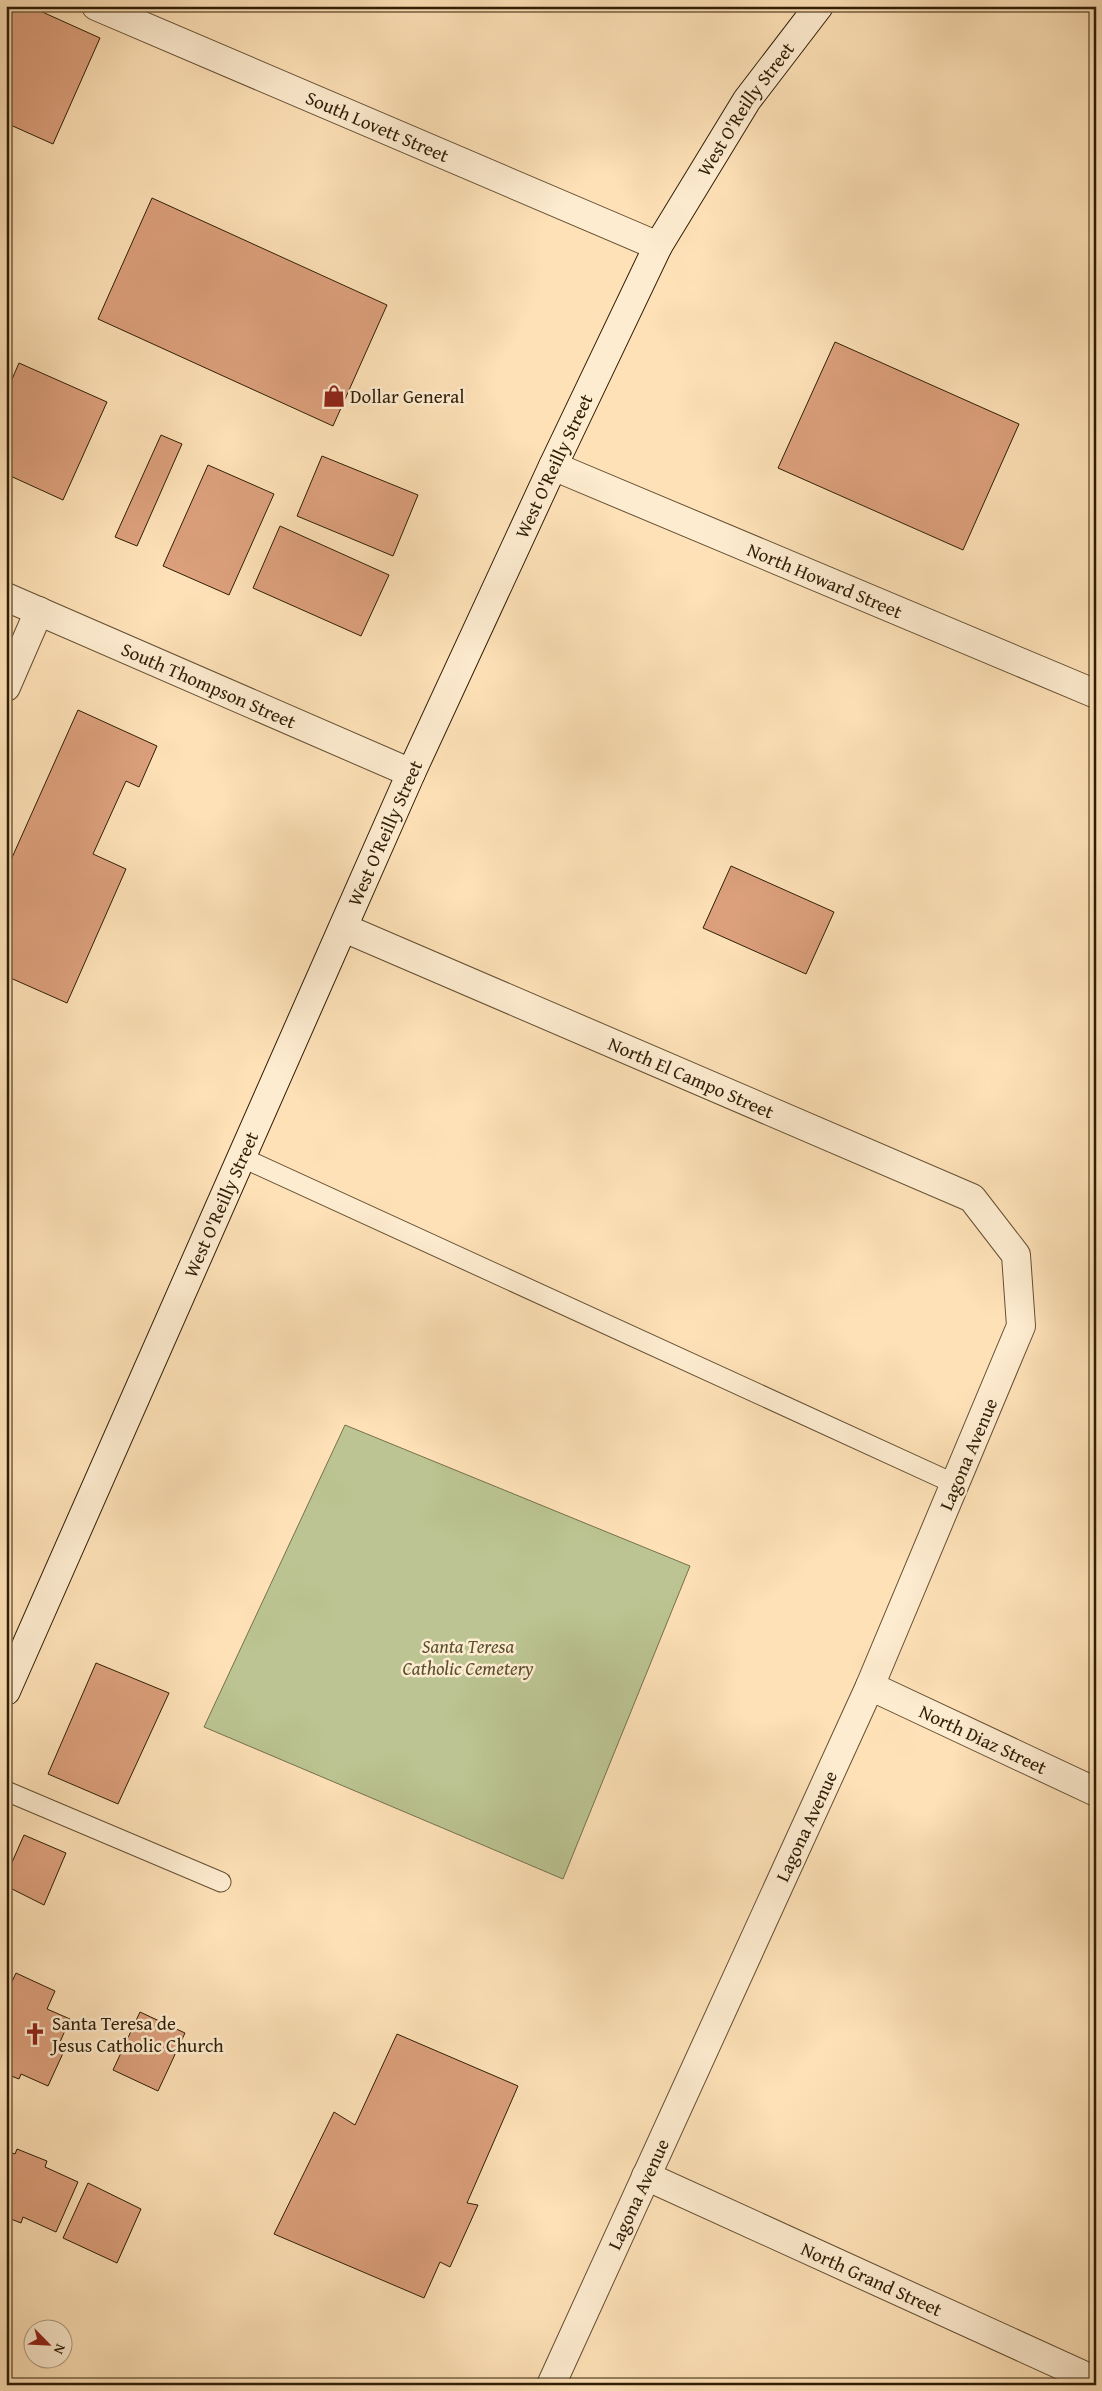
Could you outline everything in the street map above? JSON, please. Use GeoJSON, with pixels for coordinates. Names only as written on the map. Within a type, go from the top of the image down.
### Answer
{"type":"FeatureCollection","features":[{"type":"Feature","properties":{"kind":"street","name":"South Lovett Street"},"geometry":{"type":"LineString","coordinates":[[96,6],[658,246]]}},
{"type":"Feature","properties":{"kind":"street","name":"West O'Reilly Street"},"geometry":{"type":"LineString","coordinates":[[6,1691],[243,1158],[411,773],[553,466],[658,246],[747,100],[819,6]]}},
{"type":"Feature","properties":{"kind":"street","name":"North Howard Street"},"geometry":{"type":"LineString","coordinates":[[553,466],[1096,694]]}},
{"type":"Feature","properties":{"kind":"street","name":"South Thompson Street"},"geometry":{"type":"LineString","coordinates":[[6,598],[411,773]]}},
{"type":"Feature","properties":{"kind":"street"},"geometry":{"type":"LineString","coordinates":[[6,687],[38,611]]}},
{"type":"Feature","properties":{"kind":"street","name":"North El Campo Street"},"geometry":{"type":"LineString","coordinates":[[344,928],[972,1198],[1016,1255]]}},
{"type":"Feature","properties":{"kind":"street","name":"Lagona Avenue"},"geometry":{"type":"LineString","coordinates":[[551,2385],[870,1686],[1021,1326],[1016,1255]]}},
{"type":"Feature","properties":{"kind":"street","name":"North Diaz Street"},"geometry":{"type":"LineString","coordinates":[[870,1686],[1096,1792]]}},
{"type":"Feature","properties":{"kind":"street","name":"North Grand Street"},"geometry":{"type":"LineString","coordinates":[[646,2176],[1096,2381]]}},
{"type":"Feature","properties":{"kind":"lane"},"geometry":{"type":"LineString","coordinates":[[243,1158],[955,1484]]}},
{"type":"Feature","properties":{"kind":"lane"},"geometry":{"type":"LineString","coordinates":[[6,1791],[221,1882]]}},
{"type":"Feature","properties":{"kind":"green space","name":"Santa Teresa Catholic Cemetery"},"geometry":{"type":"Polygon","coordinates":[[[345,1425],[690,1566],[563,1879],[204,1727],[345,1425]]]}},
{"type":"Feature","properties":{"kind":"building"},"geometry":{"type":"Polygon","coordinates":[[[6,6],[29,6],[100,38],[53,144],[6,123],[6,6]]]}},
{"type":"Feature","properties":{"kind":"building"},"geometry":{"type":"Polygon","coordinates":[[[152,198],[387,305],[333,426],[98,319],[152,198]]]}},
{"type":"Feature","properties":{"kind":"building"},"geometry":{"type":"Polygon","coordinates":[[[835,342],[1019,424],[963,550],[778,468],[835,342]]]}},
{"type":"Feature","properties":{"kind":"building"},"geometry":{"type":"Polygon","coordinates":[[[19,363],[107,402],[63,500],[6,474],[6,393],[19,363]]]}},
{"type":"Feature","properties":{"kind":"building"},"geometry":{"type":"Polygon","coordinates":[[[161,435],[182,444],[137,546],[115,537],[161,435]]]}},
{"type":"Feature","properties":{"kind":"building"},"geometry":{"type":"Polygon","coordinates":[[[322,456],[418,495],[393,556],[297,516],[322,456]]]}},
{"type":"Feature","properties":{"kind":"building"},"geometry":{"type":"Polygon","coordinates":[[[208,465],[274,494],[229,595],[163,566],[208,465]]]}},
{"type":"Feature","properties":{"kind":"building"},"geometry":{"type":"Polygon","coordinates":[[[280,526],[389,575],[361,636],[253,588],[280,526]]]}},
{"type":"Feature","properties":{"kind":"building"},"geometry":{"type":"Polygon","coordinates":[[[78,710],[157,746],[139,787],[126,781],[93,854],[126,869],[67,1003],[6,976],[6,871],[78,710]]]}},
{"type":"Feature","properties":{"kind":"building"},"geometry":{"type":"Polygon","coordinates":[[[731,866],[834,912],[806,974],[703,928],[731,866]]]}},
{"type":"Feature","properties":{"kind":"building"},"geometry":{"type":"Polygon","coordinates":[[[96,1663],[169,1693],[118,1804],[48,1774],[96,1663]]]}},
{"type":"Feature","properties":{"kind":"building"},"geometry":{"type":"Polygon","coordinates":[[[24,1835],[66,1853],[44,1905],[6,1886],[6,1876],[24,1835]]]}},
{"type":"Feature","properties":{"kind":"building","name":"Santa Teresa de Jesus Catholic Church"},"geometry":{"type":"Polygon","coordinates":[[[16,1973],[55,1991],[47,2009],[70,2019],[57,2049],[64,2051],[48,2086],[21,2074],[19,2079],[6,2074],[6,1989],[8,1990],[16,1973]]]}},
{"type":"Feature","properties":{"kind":"building"},"geometry":{"type":"Polygon","coordinates":[[[140,2012],[185,2033],[158,2091],[113,2070],[140,2012]]]}},
{"type":"Feature","properties":{"kind":"building"},"geometry":{"type":"Polygon","coordinates":[[[397,2034],[518,2086],[467,2203],[478,2205],[450,2267],[440,2262],[424,2298],[274,2234],[334,2112],[355,2125],[397,2034]]]}},
{"type":"Feature","properties":{"kind":"building"},"geometry":{"type":"Polygon","coordinates":[[[17,2149],[47,2161],[45,2167],[78,2182],[56,2232],[23,2217],[21,2223],[6,2217],[6,2151],[15,2154],[17,2149]]]}},
{"type":"Feature","properties":{"kind":"building"},"geometry":{"type":"Polygon","coordinates":[[[88,2183],[141,2209],[117,2263],[63,2238],[88,2183]]]}},
{"type":"Feature","properties":{"kind":"place","name":"Dollar General"},"geometry":{"type":"Point","coordinates":[334,396]}},
{"type":"Feature","properties":{"kind":"place","name":"Santa Teresa de Jesus Catholic Church"},"geometry":{"type":"Point","coordinates":[35,2034]}}]}
